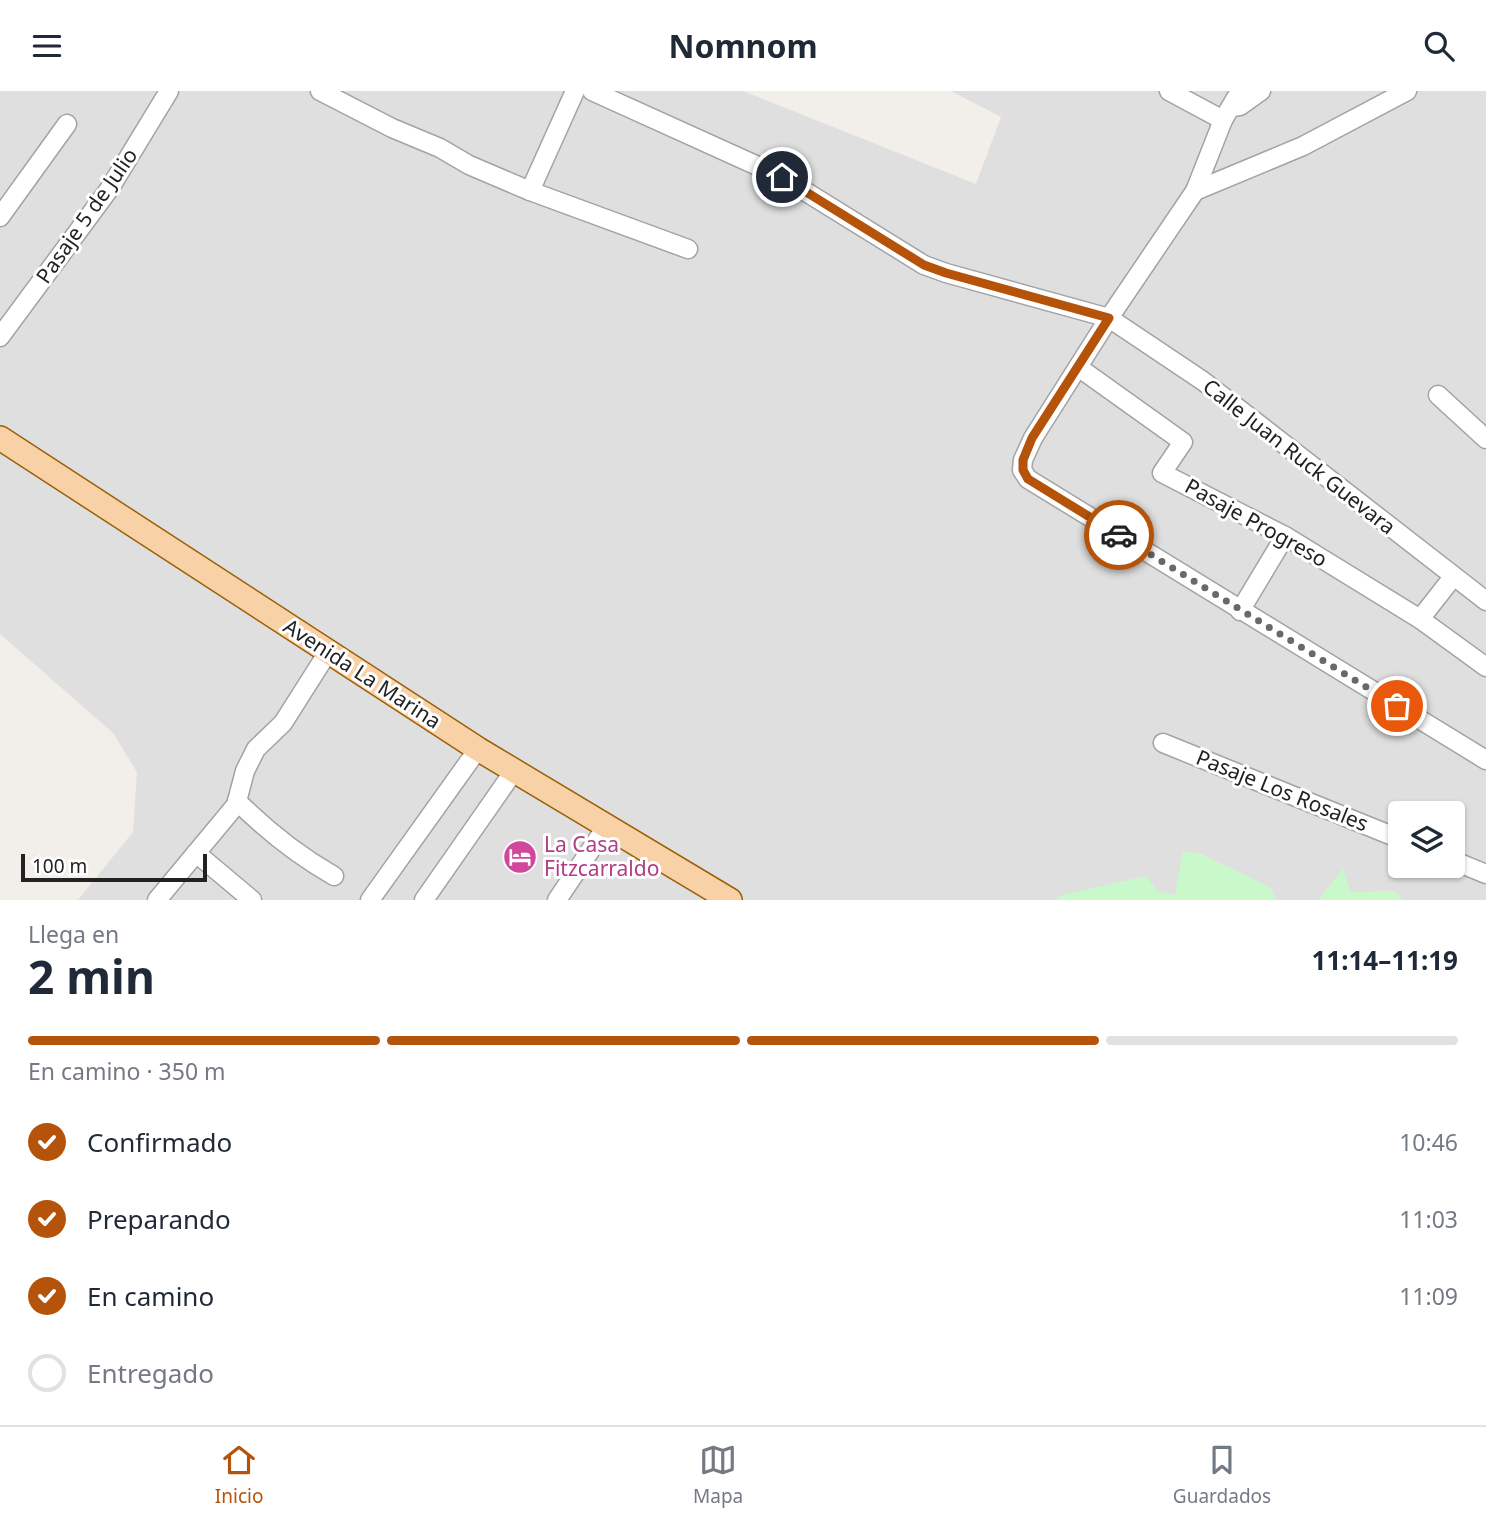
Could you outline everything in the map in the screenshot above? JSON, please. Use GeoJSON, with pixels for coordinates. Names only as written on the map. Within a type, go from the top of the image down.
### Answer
{"type":"FeatureCollection","features":[{"type":"Feature","properties":{"kind":"main road","name":"Avenida La Marina"},"geometry":{"type":"LineString","coordinates":[[0,438],[478,749],[730,900]]}},
{"type":"Feature","properties":{"kind":"street","name":"Pasaje 5 de Julio"},"geometry":{"type":"LineString","coordinates":[[0,337],[110,188],[169,91]]}},
{"type":"Feature","properties":{"kind":"street"},"geometry":{"type":"LineString","coordinates":[[320,91],[392,128],[440,148],[469,165],[530,191],[688,249]]}},
{"type":"Feature","properties":{"kind":"street"},"geometry":{"type":"LineString","coordinates":[[530,191],[575,91]]}},
{"type":"Feature","properties":{"kind":"street","name":"Calle Juan Ruck Guevara"},"geometry":{"type":"LineString","coordinates":[[592,91],[782,177],[924,265],[1109,318],[1203,381],[1486,601]]}},
{"type":"Feature","properties":{"kind":"street"},"geometry":{"type":"LineString","coordinates":[[1168,91],[1227,114]]}},
{"type":"Feature","properties":{"kind":"street"},"geometry":{"type":"LineString","coordinates":[[1240,91],[1227,114],[1195,191],[1032,438],[1023,460],[1023,470],[1028,479],[1486,760]]}},
{"type":"Feature","properties":{"kind":"street"},"geometry":{"type":"LineString","coordinates":[[1227,114],[1261,91]]}},
{"type":"Feature","properties":{"kind":"street"},"geometry":{"type":"LineString","coordinates":[[1195,191],[1303,146],[1407,91]]}},
{"type":"Feature","properties":{"kind":"street"},"geometry":{"type":"LineString","coordinates":[[0,217],[67,124]]}},
{"type":"Feature","properties":{"kind":"street","name":"Pasaje Progreso"},"geometry":{"type":"LineString","coordinates":[[1078,367],[1183,442],[1163,473],[1286,535],[1420,619],[1486,667]]}},
{"type":"Feature","properties":{"kind":"street"},"geometry":{"type":"LineString","coordinates":[[1438,395],[1486,439]]}},
{"type":"Feature","properties":{"kind":"street"},"geometry":{"type":"LineString","coordinates":[[1240,611],[1286,535]]}},
{"type":"Feature","properties":{"kind":"street"},"geometry":{"type":"LineString","coordinates":[[1420,619],[1453,577]]}},
{"type":"Feature","properties":{"kind":"street"},"geometry":{"type":"LineString","coordinates":[[158,900],[236,805],[245,771],[256,749],[284,723],[328,652]]}},
{"type":"Feature","properties":{"kind":"street","name":"Pasaje Los Rosales"},"geometry":{"type":"LineString","coordinates":[[1163,743],[1388,834]]}},
{"type":"Feature","properties":{"kind":"street"},"geometry":{"type":"LineString","coordinates":[[370,900],[478,749]]}},
{"type":"Feature","properties":{"kind":"street"},"geometry":{"type":"LineString","coordinates":[[424,900],[514,771]]}},
{"type":"Feature","properties":{"kind":"street"},"geometry":{"type":"LineString","coordinates":[[237,801],[254,818],[311,863],[334,876]]}},
{"type":"Feature","properties":{"kind":"street"},"geometry":{"type":"LineString","coordinates":[[557,900],[606,827]]}},
{"type":"Feature","properties":{"kind":"street"},"geometry":{"type":"LineString","coordinates":[[196,853],[252,900]]}},
{"type":"Feature","properties":{"kind":"street"},"geometry":{"type":"LineString","coordinates":[[1465,865],[1486,874]]}},
{"type":"Feature","properties":{"kind":"shaded area"},"geometry":{"type":"Polygon","coordinates":[[[0,91],[743,91],[976,184],[1001,117],[951,91],[1486,91],[1486,900],[78,900],[133,832],[137,772],[113,733],[0,634],[0,91]]]}},
{"type":"Feature","properties":{"kind":"green space"},"geometry":{"type":"Polygon","coordinates":[[[1183,851],[1201,854],[1270,887],[1276,900],[1054,900],[1062,895],[1146,876],[1157,891],[1175,895],[1183,851]]]}},
{"type":"Feature","properties":{"kind":"green space"},"geometry":{"type":"Polygon","coordinates":[[[1343,869],[1350,892],[1395,891],[1403,900],[1318,900],[1343,869]]]}},
{"type":"Feature","properties":{"kind":"way so far"},"geometry":{"type":"LineString","coordinates":[[1119,535],[1397,706]]}},
{"type":"Feature","properties":{"kind":"place","name":"La Casa Fitzcarraldo"},"geometry":{"type":"Point","coordinates":[520,857]}},
{"type":"Feature","properties":{"kind":"route"},"geometry":{"type":"LineString","coordinates":[[782,177],[924,265],[1109,318],[1032,438],[1023,460],[1023,470],[1028,479],[1119,535]]}}]}
